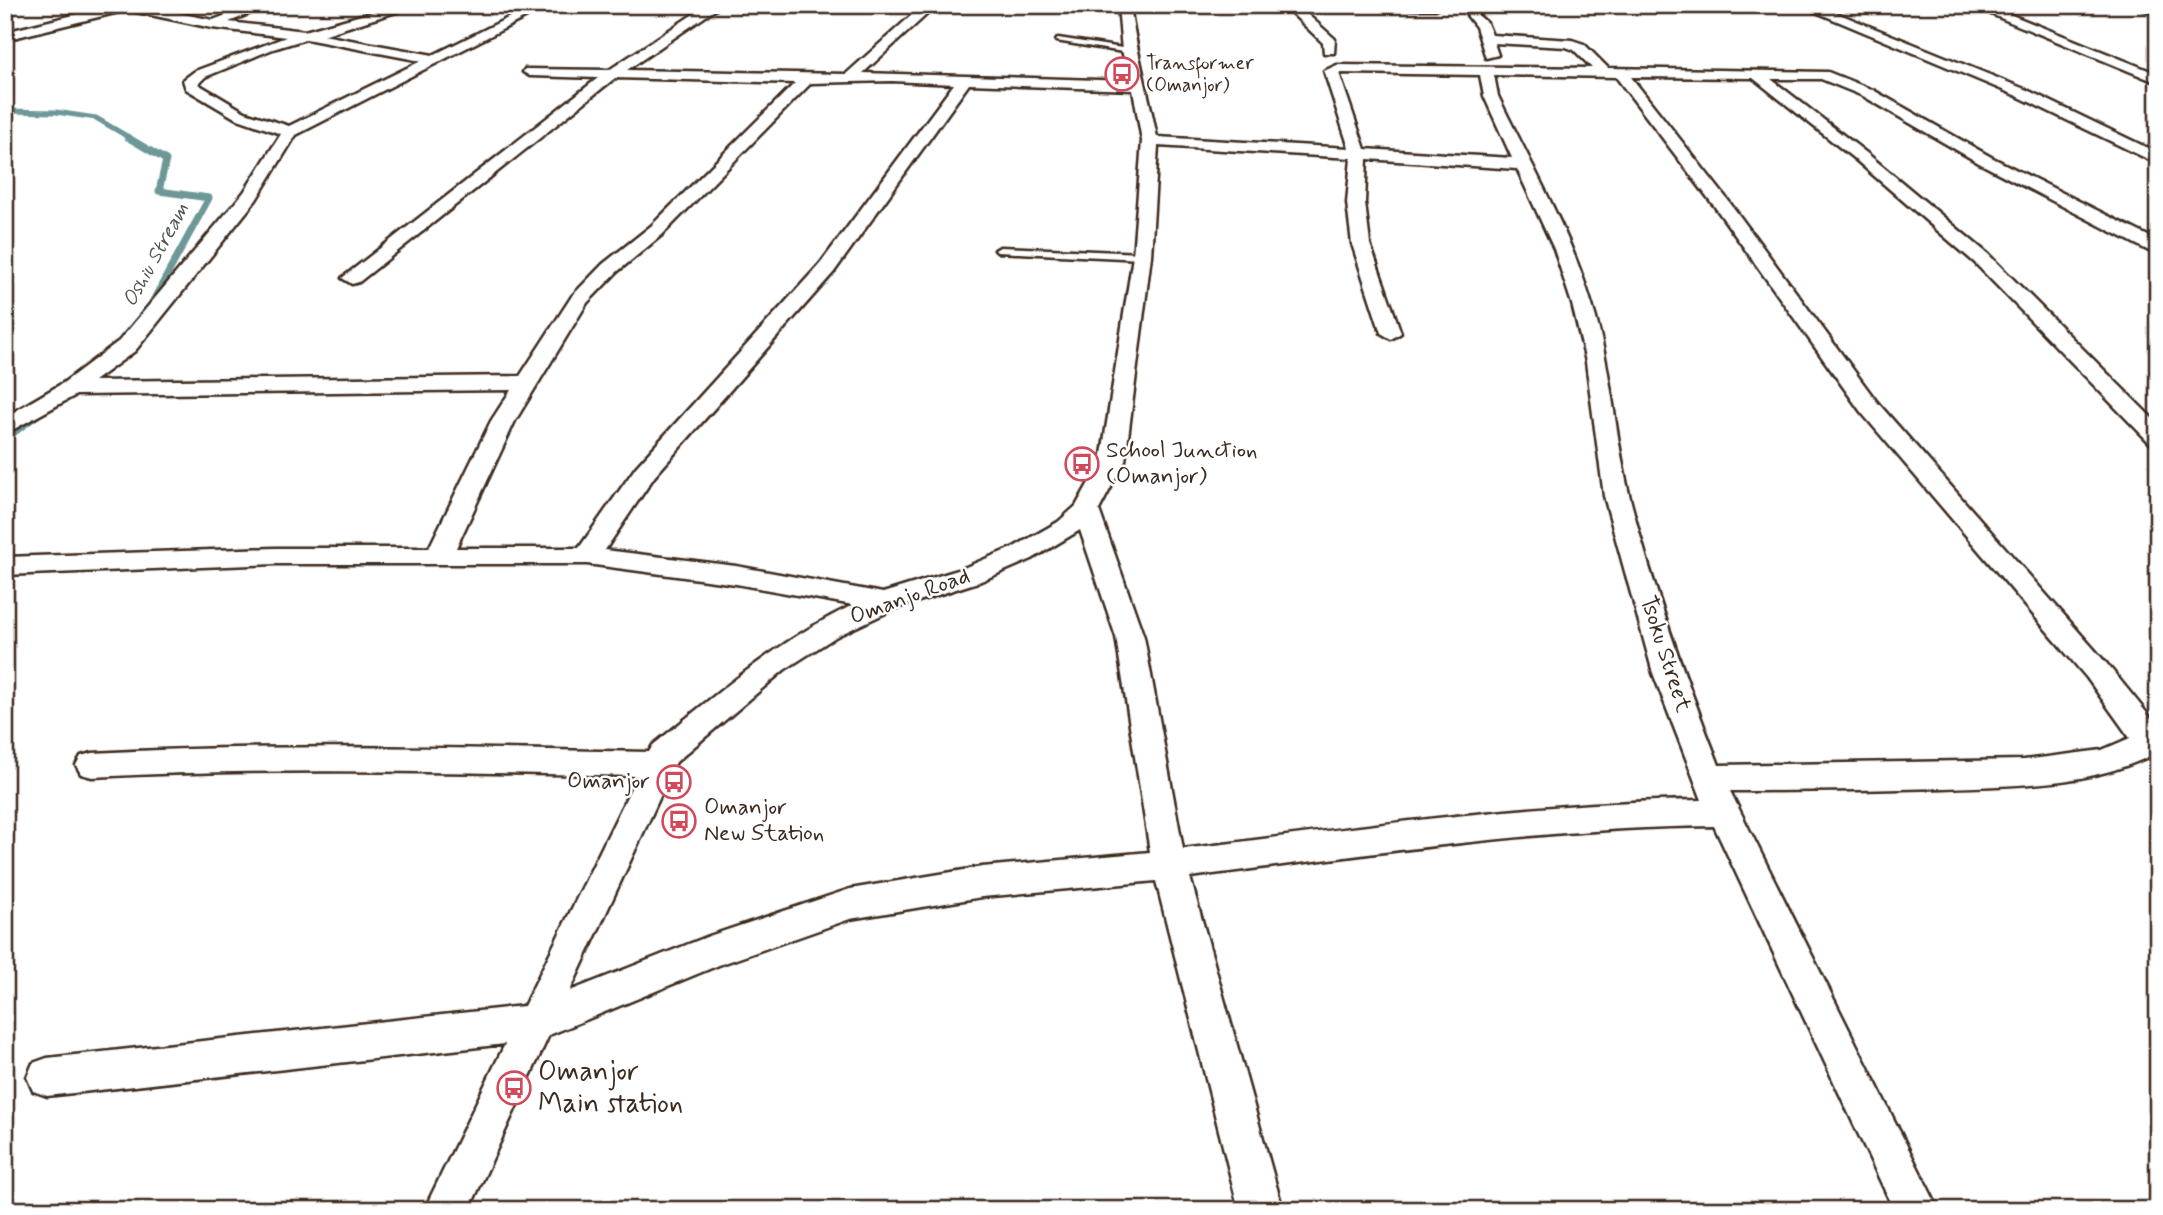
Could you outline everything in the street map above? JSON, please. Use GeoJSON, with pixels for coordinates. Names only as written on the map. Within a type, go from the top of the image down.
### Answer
{"type":"FeatureCollection","features":[{"type":"Feature","properties":{"kind":"street"},"geometry":{"type":"LineString","coordinates":[[212,24],[265,5]]}},
{"type":"Feature","properties":{"kind":"street"},"geometry":{"type":"LineString","coordinates":[[290,132],[240,115],[191,86],[190,80],[231,60],[304,35],[412,5]]}},
{"type":"Feature","properties":{"kind":"street"},"geometry":{"type":"LineString","coordinates":[[5,427],[71,388],[127,346],[210,241],[250,196],[279,154],[290,132],[431,59],[544,5]]}},
{"type":"Feature","properties":{"kind":"street"},"geometry":{"type":"LineString","coordinates":[[352,278],[608,76],[658,40],[716,5]]}},
{"type":"Feature","properties":{"kind":"street"},"geometry":{"type":"LineString","coordinates":[[852,76],[931,5]]}},
{"type":"Feature","properties":{"kind":"street","name":"Omanjo Road"},"geometry":{"type":"LineString","coordinates":[[446,1210],[664,754],[774,663],[827,629],[884,602],[971,575],[1023,554],[1067,528],[1086,510],[1113,461],[1142,256],[1150,141],[1140,86],[1129,51],[1124,5]]}},
{"type":"Feature","properties":{"kind":"street"},"geometry":{"type":"LineString","coordinates":[[1289,5],[1330,42],[1329,50]]}},
{"type":"Feature","properties":{"kind":"street"},"geometry":{"type":"LineString","coordinates":[[1391,5],[1436,5]]}},
{"type":"Feature","properties":{"kind":"street"},"geometry":{"type":"LineString","coordinates":[[1805,5],[2022,93],[2158,159]]}},
{"type":"Feature","properties":{"kind":"street"},"geometry":{"type":"LineString","coordinates":[[1975,5],[2158,79]]}},
{"type":"Feature","properties":{"kind":"street"},"geometry":{"type":"LineString","coordinates":[[2143,5],[2158,10]]}},
{"type":"Feature","properties":{"kind":"street"},"geometry":{"type":"LineString","coordinates":[[5,36],[122,6],[212,24],[304,35],[431,59]]}},
{"type":"Feature","properties":{"kind":"street","name":"Tsoku Street"},"geometry":{"type":"LineString","coordinates":[[1472,14],[1482,26],[1492,72],[1491,96],[1563,249],[1582,304],[1597,362],[1617,496],[1668,673],[1708,778],[1917,1210]]}},
{"type":"Feature","properties":{"kind":"street"},"geometry":{"type":"LineString","coordinates":[[1485,39],[1567,43],[1579,47],[1612,73],[1721,203],[1869,407],[2097,671],[2144,731],[2147,743],[2120,756],[2088,764],[2021,772],[1870,778],[1708,778]]}},
{"type":"Feature","properties":{"kind":"street"},"geometry":{"type":"LineString","coordinates":[[1391,333],[1361,244],[1356,203],[1359,155],[1331,71],[1349,68],[1492,72],[1812,74],[1852,85],[1985,160],[2158,247]]}},
{"type":"Feature","properties":{"kind":"street"},"geometry":{"type":"LineString","coordinates":[[530,72],[807,79],[852,76],[1140,86]]}},
{"type":"Feature","properties":{"kind":"street"},"geometry":{"type":"LineString","coordinates":[[1756,75],[1895,184],[1981,258],[2158,438]]}},
{"type":"Feature","properties":{"kind":"street"},"geometry":{"type":"LineString","coordinates":[[438,557],[503,421],[579,300],[610,268],[657,230],[807,79]]}},
{"type":"Feature","properties":{"kind":"street"},"geometry":{"type":"LineString","coordinates":[[587,555],[645,472],[827,268],[965,79]]}},
{"type":"Feature","properties":{"kind":"street"},"geometry":{"type":"LineString","coordinates":[[1150,141],[1522,164]]}},
{"type":"Feature","properties":{"kind":"street"},"geometry":{"type":"LineString","coordinates":[[71,388],[527,383]]}},
{"type":"Feature","properties":{"kind":"street"},"geometry":{"type":"LineString","coordinates":[[1086,510],[1130,637],[1169,865],[1261,1210]]}},
{"type":"Feature","properties":{"kind":"street"},"geometry":{"type":"LineString","coordinates":[[5,566],[275,556],[587,555],[736,575],[884,602]]}},
{"type":"Feature","properties":{"kind":"street"},"geometry":{"type":"LineString","coordinates":[[92,765],[166,761],[400,759],[659,764]]}},
{"type":"Feature","properties":{"kind":"street"},"geometry":{"type":"LineString","coordinates":[[47,1077],[535,1023],[709,951],[850,904],[982,882],[1169,865],[1424,834],[1628,814],[1725,813]]}},
{"type":"Feature","properties":{"kind":"lane"},"geometry":{"type":"LineString","coordinates":[[1058,40],[1129,51]]}},
{"type":"Feature","properties":{"kind":"lane"},"geometry":{"type":"LineString","coordinates":[[1000,250],[1142,256]]}},
{"type":"Feature","properties":{"kind":"waterway","name":"Oshiu Stream"},"geometry":{"type":"LineString","coordinates":[[5,111],[56,112],[96,118],[130,138]]}},
{"type":"Feature","properties":{"kind":"waterway","name":"Oshiu Stream"},"geometry":{"type":"LineString","coordinates":[[127,137],[166,160],[159,191],[209,198],[148,310]]}},
{"type":"Feature","properties":{"kind":"waterway","name":"Oshiu Stream"},"geometry":{"type":"LineString","coordinates":[[5,438],[36,415]]}},
{"type":"Feature","properties":{"kind":"place","name":"Transformer (Omanjor)"},"geometry":{"type":"Point","coordinates":[1122,74]}},
{"type":"Feature","properties":{"kind":"place","name":"School Junction (Omanjor)"},"geometry":{"type":"Point","coordinates":[1082,464]}},
{"type":"Feature","properties":{"kind":"place","name":"Omanjor"},"geometry":{"type":"Point","coordinates":[674,782]}},
{"type":"Feature","properties":{"kind":"place","name":"Omanjor New Station"},"geometry":{"type":"Point","coordinates":[679,821]}},
{"type":"Feature","properties":{"kind":"place","name":"Omanjor Main station"},"geometry":{"type":"Point","coordinates":[514,1088]}}]}
